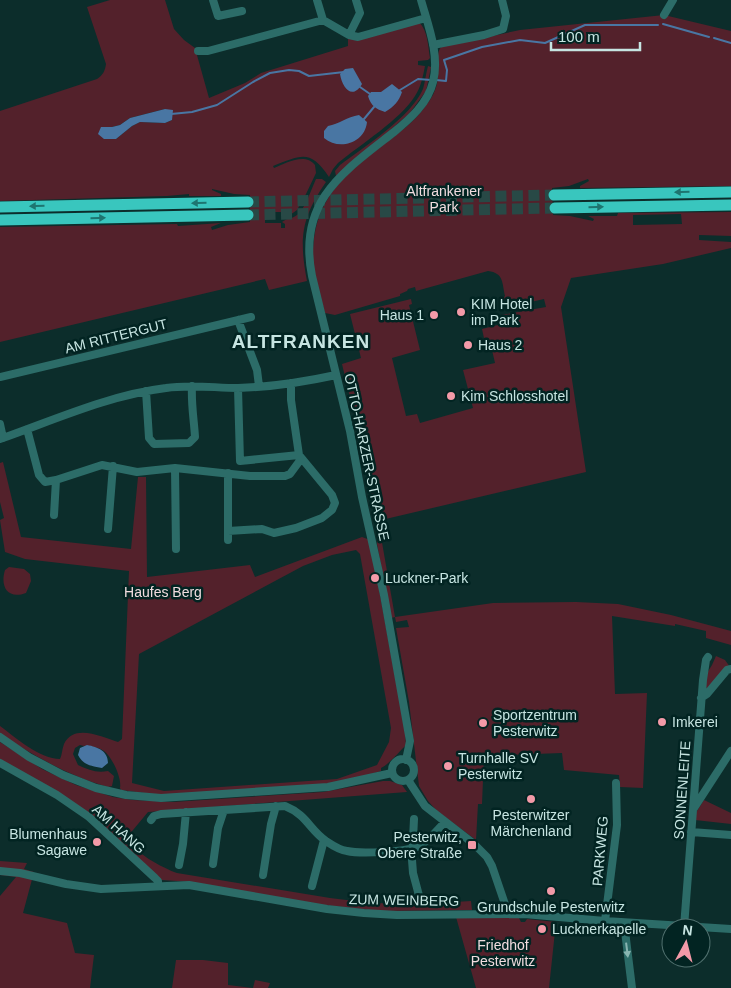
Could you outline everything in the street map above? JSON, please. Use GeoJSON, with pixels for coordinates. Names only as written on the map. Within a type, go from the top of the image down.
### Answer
{"type":"FeatureCollection","features":[{"type":"Feature","properties":{"kind":"highway"},"geometry":{"type":"LineString","coordinates":[[554,195],[731,192]]}},
{"type":"Feature","properties":{"kind":"highway"},"geometry":{"type":"LineString","coordinates":[[0,207],[248,202]]}},
{"type":"Feature","properties":{"kind":"highway"},"geometry":{"type":"LineString","coordinates":[[555,208],[731,205]]}},
{"type":"Feature","properties":{"kind":"highway"},"geometry":{"type":"LineString","coordinates":[[0,220],[248,215]]}},
{"type":"Feature","properties":{"kind":"street"},"geometry":{"type":"LineString","coordinates":[[214,0],[218,16],[242,10]]}},
{"type":"Feature","properties":{"kind":"street"},"geometry":{"type":"LineString","coordinates":[[317,0],[323,20],[349,35],[358,37],[426,18]]}},
{"type":"Feature","properties":{"kind":"street"},"geometry":{"type":"LineString","coordinates":[[349,35],[360,14],[356,0]]}},
{"type":"Feature","properties":{"kind":"street","name":"OTTO-HARZER-STRASSE"},"geometry":{"type":"LineString","coordinates":[[406,760],[410,741],[372,536],[310,268],[309,253],[312,226],[322,199],[338,178],[411,117],[430,91],[435,62],[433,45],[421,0]]}},
{"type":"Feature","properties":{"kind":"street"},"geometry":{"type":"LineString","coordinates":[[433,45],[484,36],[503,29],[506,16],[502,0]]}},
{"type":"Feature","properties":{"kind":"street"},"geometry":{"type":"LineString","coordinates":[[664,15],[673,0]]}},
{"type":"Feature","properties":{"kind":"street"},"geometry":{"type":"LineString","coordinates":[[198,51],[208,51],[323,20]]}},
{"type":"Feature","properties":{"kind":"street","name":"AM RITTERGUT"},"geometry":{"type":"LineString","coordinates":[[0,377],[251,317]]}},
{"type":"Feature","properties":{"kind":"street"},"geometry":{"type":"LineString","coordinates":[[238,320],[257,370],[259,386]]}},
{"type":"Feature","properties":{"kind":"street"},"geometry":{"type":"LineString","coordinates":[[0,424],[2,438],[95,404],[146,391],[168,387],[192,386],[238,388],[291,383],[336,375]]}},
{"type":"Feature","properties":{"kind":"street"},"geometry":{"type":"LineString","coordinates":[[228,531],[262,529],[274,533],[296,528],[322,518],[332,510],[335,503],[332,495],[300,457],[291,400],[291,383]]}},
{"type":"Feature","properties":{"kind":"street"},"geometry":{"type":"LineString","coordinates":[[146,391],[149,438],[154,444],[189,443],[195,437],[194,413],[191,404],[192,386]]}},
{"type":"Feature","properties":{"kind":"street"},"geometry":{"type":"LineString","coordinates":[[238,388],[240,461],[300,457]]}},
{"type":"Feature","properties":{"kind":"street"},"geometry":{"type":"LineString","coordinates":[[27,429],[39,475],[46,482],[102,464],[137,472],[175,468],[269,477],[285,476],[290,474],[300,457]]}},
{"type":"Feature","properties":{"kind":"street"},"geometry":{"type":"LineString","coordinates":[[108,530],[113,466]]}},
{"type":"Feature","properties":{"kind":"street"},"geometry":{"type":"LineString","coordinates":[[175,468],[176,549]]}},
{"type":"Feature","properties":{"kind":"street"},"geometry":{"type":"LineString","coordinates":[[228,473],[228,540]]}},
{"type":"Feature","properties":{"kind":"street"},"geometry":{"type":"LineString","coordinates":[[54,516],[56,480]]}},
{"type":"Feature","properties":{"kind":"street","name":"SONNENLEITE"},"geometry":{"type":"LineString","coordinates":[[685,918],[701,698],[708,657]]}},
{"type":"Feature","properties":{"kind":"street"},"geometry":{"type":"LineString","coordinates":[[701,698],[707,694],[727,670],[731,669]]}},
{"type":"Feature","properties":{"kind":"street"},"geometry":{"type":"LineString","coordinates":[[0,737],[29,757],[63,775],[96,788],[126,795],[161,798],[319,788],[350,784],[392,773]]}},
{"type":"Feature","properties":{"kind":"street"},"geometry":{"type":"LineString","coordinates":[[693,810],[731,751]]}},
{"type":"Feature","properties":{"kind":"street"},"geometry":{"type":"LineString","coordinates":[[406,760],[412,764],[414,771],[408,780],[399,780],[392,773],[392,766],[396,761],[406,760]]}},
{"type":"Feature","properties":{"kind":"street","name":"AM HANG"},"geometry":{"type":"LineString","coordinates":[[0,763],[57,795],[89,817],[155,878],[158,881],[158,886]]}},
{"type":"Feature","properties":{"kind":"street"},"geometry":{"type":"LineString","coordinates":[[408,780],[425,806],[474,844],[487,857],[492,866],[508,913]]}},
{"type":"Feature","properties":{"kind":"street","name":"PARKWEG"},"geometry":{"type":"LineString","coordinates":[[605,922],[617,825],[616,783]]}},
{"type":"Feature","properties":{"kind":"street"},"geometry":{"type":"LineString","coordinates":[[263,875],[270,824],[276,806]]}},
{"type":"Feature","properties":{"kind":"street"},"geometry":{"type":"LineString","coordinates":[[152,820],[154,816],[161,814],[285,806],[296,811],[324,840],[345,851],[361,852],[413,849],[427,841],[445,822]]}},
{"type":"Feature","properties":{"kind":"street"},"geometry":{"type":"LineString","coordinates":[[213,864],[218,828],[224,810]]}},
{"type":"Feature","properties":{"kind":"street"},"geometry":{"type":"LineString","coordinates":[[179,865],[186,812]]}},
{"type":"Feature","properties":{"kind":"street"},"geometry":{"type":"LineString","coordinates":[[414,819],[413,873],[421,903]]}},
{"type":"Feature","properties":{"kind":"street"},"geometry":{"type":"LineString","coordinates":[[691,832],[731,835]]}},
{"type":"Feature","properties":{"kind":"street"},"geometry":{"type":"LineString","coordinates":[[312,886],[324,840]]}},
{"type":"Feature","properties":{"kind":"street","name":"ZUM WEINBERG"},"geometry":{"type":"LineString","coordinates":[[0,871],[20,873],[66,884],[101,889],[189,885],[327,909],[364,913],[397,915],[508,913],[661,925]]}},
{"type":"Feature","properties":{"kind":"street"},"geometry":{"type":"LineString","coordinates":[[624,923],[632,988]]}},
{"type":"Feature","properties":{"kind":"street","name":"ZUM WEINBERG"},"geometry":{"type":"LineString","coordinates":[[711,928],[731,929]]}},
{"type":"Feature","properties":{"kind":"green space"},"geometry":{"type":"Polygon","coordinates":[[[110,0],[165,0],[174,29],[195,48],[209,98],[245,83],[261,73],[348,46],[348,37],[419,22],[427,39],[430,58],[418,61],[418,65],[425,66],[420,85],[415,96],[400,114],[338,163],[329,177],[311,158],[298,157],[273,166],[274,168],[290,161],[301,159],[311,161],[315,165],[316,173],[297,210],[290,215],[282,212],[265,212],[265,223],[281,223],[281,228],[285,228],[285,224],[282,222],[300,213],[316,179],[322,179],[326,182],[311,207],[304,229],[303,253],[307,281],[269,290],[265,279],[0,342],[0,227],[177,224],[178,226],[221,223],[211,227],[212,230],[228,225],[250,222],[250,195],[234,194],[212,189],[221,194],[221,196],[189,196],[189,194],[0,201],[0,111],[97,79],[104,71],[106,64],[87,7],[110,0]],[[165,109],[130,118],[120,125],[101,127],[116,139],[140,122],[165,123],[172,120],[165,109]]]}},
{"type":"Feature","properties":{"kind":"green space","name":"Altfrankener Park"},"geometry":{"type":"Polygon","coordinates":[[[664,15],[731,31],[731,186],[580,188],[580,186],[589,181],[588,179],[569,186],[552,188],[553,215],[570,216],[593,221],[594,219],[588,216],[617,216],[618,213],[731,212],[731,236],[699,235],[699,240],[731,242],[731,248],[663,264],[571,278],[561,307],[586,472],[377,521],[342,364],[361,358],[350,314],[411,299],[412,304],[409,305],[420,350],[392,358],[406,416],[417,414],[420,423],[473,408],[463,370],[495,363],[492,350],[487,352],[482,329],[502,324],[501,315],[546,307],[544,299],[505,308],[505,296],[500,276],[488,271],[416,291],[415,287],[408,289],[400,294],[400,296],[335,315],[325,313],[313,268],[317,223],[329,197],[346,176],[411,122],[429,102],[437,84],[438,54],[441,47],[520,30],[664,15]],[[681,214],[633,215],[633,225],[682,224],[681,214]]]}},
{"type":"Feature","properties":{"kind":"green space"},"geometry":{"type":"Polygon","coordinates":[[[428,66],[431,67],[426,91],[409,114],[336,176],[335,171],[340,165],[398,121],[417,100],[423,89],[428,66]]]}},
{"type":"Feature","properties":{"kind":"green space","name":"Haufes Berg"},"geometry":{"type":"Polygon","coordinates":[[[3,462],[21,537],[131,549],[138,477],[146,477],[147,577],[250,565],[255,577],[362,537],[370,540],[406,745],[381,768],[381,771],[349,781],[160,795],[121,790],[118,773],[113,763],[107,754],[99,748],[80,745],[75,748],[73,754],[78,765],[93,771],[108,771],[114,776],[112,786],[108,787],[65,771],[39,758],[0,734],[0,726],[36,752],[44,756],[60,759],[64,744],[74,734],[89,733],[118,742],[122,739],[129,571],[25,559],[5,552],[0,520],[4,518],[0,502],[0,463],[3,462]],[[356,550],[332,555],[303,566],[139,654],[132,783],[164,791],[337,779],[377,765],[389,742],[391,728],[360,554],[356,550]]]}},
{"type":"Feature","properties":{"kind":"green space"},"geometry":{"type":"Polygon","coordinates":[[[380,531],[395,617],[391,618],[377,544],[380,531]]]}},
{"type":"Feature","properties":{"kind":"green space"},"geometry":{"type":"Polygon","coordinates":[[[9,567],[24,569],[30,574],[31,581],[26,593],[14,595],[6,590],[4,576],[5,570],[9,567]]]}},
{"type":"Feature","properties":{"kind":"green space"},"geometry":{"type":"Polygon","coordinates":[[[576,602],[618,604],[671,615],[731,631],[731,645],[706,638],[706,631],[675,624],[675,626],[612,616],[615,694],[647,693],[643,788],[620,787],[619,775],[564,770],[562,753],[484,756],[482,804],[478,804],[476,840],[437,811],[419,786],[409,702],[396,628],[409,627],[407,620],[396,622],[395,617],[493,603],[576,602]]]}},
{"type":"Feature","properties":{"kind":"green space"},"geometry":{"type":"Polygon","coordinates":[[[716,656],[725,660],[730,667],[705,690],[707,673],[716,656]]]}},
{"type":"Feature","properties":{"kind":"green space"},"geometry":{"type":"Polygon","coordinates":[[[0,742],[42,769],[76,785],[113,797],[133,800],[173,802],[323,792],[383,781],[402,785],[407,792],[148,812],[128,836],[130,842],[141,853],[177,873],[371,903],[422,904],[471,901],[472,910],[380,911],[324,905],[191,882],[162,880],[108,831],[0,760],[0,742]]]}},
{"type":"Feature","properties":{"kind":"green space"},"geometry":{"type":"Polygon","coordinates":[[[704,800],[731,813],[731,824],[695,820],[695,814],[704,800]]]}},
{"type":"Feature","properties":{"kind":"green space"},"geometry":{"type":"Polygon","coordinates":[[[0,861],[27,863],[24,869],[34,872],[23,913],[67,923],[75,953],[94,955],[90,988],[0,988],[0,896],[16,877],[0,875],[0,861]]]}},
{"type":"Feature","properties":{"kind":"green space","name":"Friedhof Pesterwitz"},"geometry":{"type":"Polygon","coordinates":[[[456,917],[519,918],[521,922],[525,922],[527,919],[556,922],[549,988],[476,988],[456,917]]]}},
{"type":"Feature","properties":{"kind":"green space"},"geometry":{"type":"Polygon","coordinates":[[[176,960],[203,960],[228,963],[228,985],[253,988],[172,988],[176,960]]]}},
{"type":"Feature","properties":{"kind":"green space"},"geometry":{"type":"Polygon","coordinates":[[[255,980],[270,983],[268,988],[253,988],[255,980]]]}},
{"type":"Feature","properties":{"kind":"water"},"geometry":{"type":"Polygon","coordinates":[[[353,68],[362,84],[358,89],[351,92],[345,87],[340,74],[345,69],[353,68]]]}},
{"type":"Feature","properties":{"kind":"water"},"geometry":{"type":"Polygon","coordinates":[[[392,84],[402,92],[396,104],[385,112],[374,107],[368,96],[371,92],[381,92],[392,84]]]}},
{"type":"Feature","properties":{"kind":"water"},"geometry":{"type":"Polygon","coordinates":[[[165,109],[173,110],[172,120],[165,123],[140,122],[116,139],[104,139],[98,134],[101,127],[120,125],[130,118],[165,109]]]}},
{"type":"Feature","properties":{"kind":"water"},"geometry":{"type":"Polygon","coordinates":[[[359,115],[367,122],[362,135],[356,140],[350,143],[337,144],[324,138],[324,131],[328,126],[359,115]]]}},
{"type":"Feature","properties":{"kind":"water"},"geometry":{"type":"Polygon","coordinates":[[[87,745],[102,750],[108,759],[108,763],[102,768],[91,766],[82,761],[78,755],[80,748],[87,745]]]}},
{"type":"Feature","properties":{"kind":"waterway"},"geometry":{"type":"LineString","coordinates":[[663,24],[709,37]]}},
{"type":"Feature","properties":{"kind":"waterway"},"geometry":{"type":"LineString","coordinates":[[436,80],[446,81],[447,70],[444,60],[482,47],[520,40],[545,43],[585,25],[658,25]]}},
{"type":"Feature","properties":{"kind":"waterway"},"geometry":{"type":"LineString","coordinates":[[714,38],[731,43]]}},
{"type":"Feature","properties":{"kind":"waterway"},"geometry":{"type":"LineString","coordinates":[[171,114],[192,112],[217,105],[270,73],[289,70],[299,71],[309,76],[344,72]]}},
{"type":"Feature","properties":{"kind":"waterway"},"geometry":{"type":"LineString","coordinates":[[400,90],[418,79],[431,80]]}},
{"type":"Feature","properties":{"kind":"waterway"},"geometry":{"type":"LineString","coordinates":[[360,87],[370,94]]}},
{"type":"Feature","properties":{"kind":"waterway"},"geometry":{"type":"LineString","coordinates":[[364,119],[374,107]]}},
{"type":"Feature","properties":{"kind":"tunnel"},"geometry":{"type":"LineString","coordinates":[[248,202],[554,195]]}},
{"type":"Feature","properties":{"kind":"tunnel"},"geometry":{"type":"LineString","coordinates":[[248,215],[555,208]]}},
{"type":"Feature","properties":{"kind":"place","name":"KIM Hotel im Park"},"geometry":{"type":"Point","coordinates":[461,312]}},
{"type":"Feature","properties":{"kind":"place","name":"Haus 1"},"geometry":{"type":"Point","coordinates":[434,315]}},
{"type":"Feature","properties":{"kind":"place","name":"Haus 2"},"geometry":{"type":"Point","coordinates":[468,345]}},
{"type":"Feature","properties":{"kind":"place","name":"Kim Schlosshotel"},"geometry":{"type":"Point","coordinates":[451,396]}},
{"type":"Feature","properties":{"kind":"place","name":"Luckner-Park"},"geometry":{"type":"Point","coordinates":[375,578]}},
{"type":"Feature","properties":{"kind":"place","name":"Imkerei"},"geometry":{"type":"Point","coordinates":[662,722]}},
{"type":"Feature","properties":{"kind":"place","name":"Sportzentrum Pesterwitz"},"geometry":{"type":"Point","coordinates":[483,723]}},
{"type":"Feature","properties":{"kind":"place","name":"Turnhalle SV Pesterwitz"},"geometry":{"type":"Point","coordinates":[448,766]}},
{"type":"Feature","properties":{"kind":"place","name":"Pesterwitzer Märchenland"},"geometry":{"type":"Point","coordinates":[531,799]}},
{"type":"Feature","properties":{"kind":"place","name":"Blumenhaus Sagawe"},"geometry":{"type":"Point","coordinates":[97,842]}},
{"type":"Feature","properties":{"kind":"place","name":"Pesterwitz, Obere Straße"},"geometry":{"type":"Point","coordinates":[472,845]}},
{"type":"Feature","properties":{"kind":"place","name":"Grundschule Pesterwitz"},"geometry":{"type":"Point","coordinates":[551,891]}},
{"type":"Feature","properties":{"kind":"place","name":"Lucknerkapelle"},"geometry":{"type":"Point","coordinates":[542,929]}},
{"type":"Feature","properties":{"kind":"district","name":"ALTFRANKEN"},"geometry":{"type":"Point","coordinates":[301,341]}}]}
